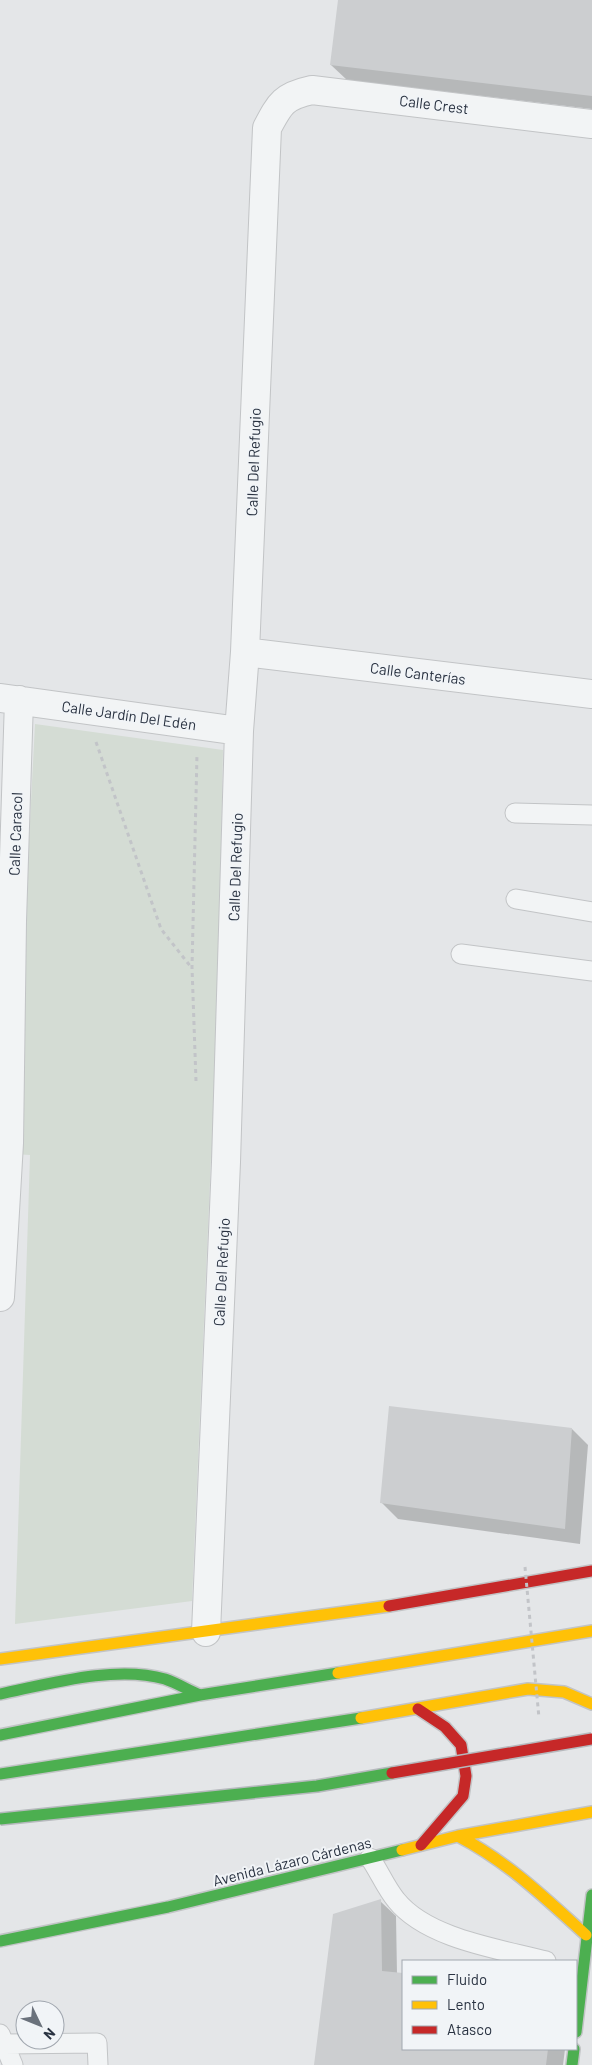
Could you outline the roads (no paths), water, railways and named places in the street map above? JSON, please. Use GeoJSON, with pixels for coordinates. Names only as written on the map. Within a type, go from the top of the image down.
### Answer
{"type":"FeatureCollection","features":[{"type":"Feature","properties":{"kind":"main road"},"geometry":{"type":"LineString","coordinates":[[0,1659],[417,1602],[592,1571]]}},
{"type":"Feature","properties":{"kind":"main road"},"geometry":{"type":"LineString","coordinates":[[0,1735],[200,1694],[592,1631]]}},
{"type":"Feature","properties":{"kind":"main road"},"geometry":{"type":"LineString","coordinates":[[0,1694],[75,1680],[121,1675],[163,1679],[200,1694]]}},
{"type":"Feature","properties":{"kind":"main road"},"geometry":{"type":"LineString","coordinates":[[0,1774],[418,1709],[528,1689],[564,1692],[592,1704]]}},
{"type":"Feature","properties":{"kind":"main road"},"geometry":{"type":"LineString","coordinates":[[418,1709],[445,1727],[461,1745],[466,1776],[463,1796],[421,1846]]}},
{"type":"Feature","properties":{"kind":"main road"},"geometry":{"type":"LineString","coordinates":[[0,1819],[317,1786],[592,1739]]}},
{"type":"Feature","properties":{"kind":"main road","name":"Avenida Lázaro Cárdenas"},"geometry":{"type":"LineString","coordinates":[[0,1942],[168,1907],[458,1836],[592,1812]]}},
{"type":"Feature","properties":{"kind":"main road"},"geometry":{"type":"LineString","coordinates":[[458,1836],[487,1851],[518,1873],[586,1935]]}},
{"type":"Feature","properties":{"kind":"main road"},"geometry":{"type":"LineString","coordinates":[[577,2011],[579,1970],[592,1895]]}},
{"type":"Feature","properties":{"kind":"main road"},"geometry":{"type":"LineString","coordinates":[[572,2065],[574,2050]]}},
{"type":"Feature","properties":{"kind":"street","name":"Calle Crest"},"geometry":{"type":"LineString","coordinates":[[279,105],[294,94],[312,90],[592,124]]}},
{"type":"Feature","properties":{"kind":"street","name":"Calle Del Refugio"},"geometry":{"type":"LineString","coordinates":[[206,1632],[226,1162],[239,731],[245,652],[267,128],[279,105]]}},
{"type":"Feature","properties":{"kind":"street","name":"Calle Canterías"},"geometry":{"type":"LineString","coordinates":[[245,652],[592,694]]}},
{"type":"Feature","properties":{"kind":"street","name":"Calle Jardín Del Edén"},"geometry":{"type":"LineString","coordinates":[[9,699],[239,731]]}},
{"type":"Feature","properties":{"kind":"street","name":"Calle Caracol"},"geometry":{"type":"LineString","coordinates":[[0,1297],[5,1142],[9,699]]}},
{"type":"Feature","properties":{"kind":"lane"},"geometry":{"type":"LineString","coordinates":[[515,813],[592,815]]}},
{"type":"Feature","properties":{"kind":"lane"},"geometry":{"type":"LineString","coordinates":[[516,899],[592,912]]}},
{"type":"Feature","properties":{"kind":"lane"},"geometry":{"type":"LineString","coordinates":[[461,954],[592,971]]}},
{"type":"Feature","properties":{"kind":"lane"},"geometry":{"type":"LineString","coordinates":[[370,1858],[396,1900],[417,1920],[454,1936],[542,1960]]}},
{"type":"Feature","properties":{"kind":"lane"},"geometry":{"type":"LineString","coordinates":[[13,2065],[2,2039],[96,2043],[98,2065]]}}]}
